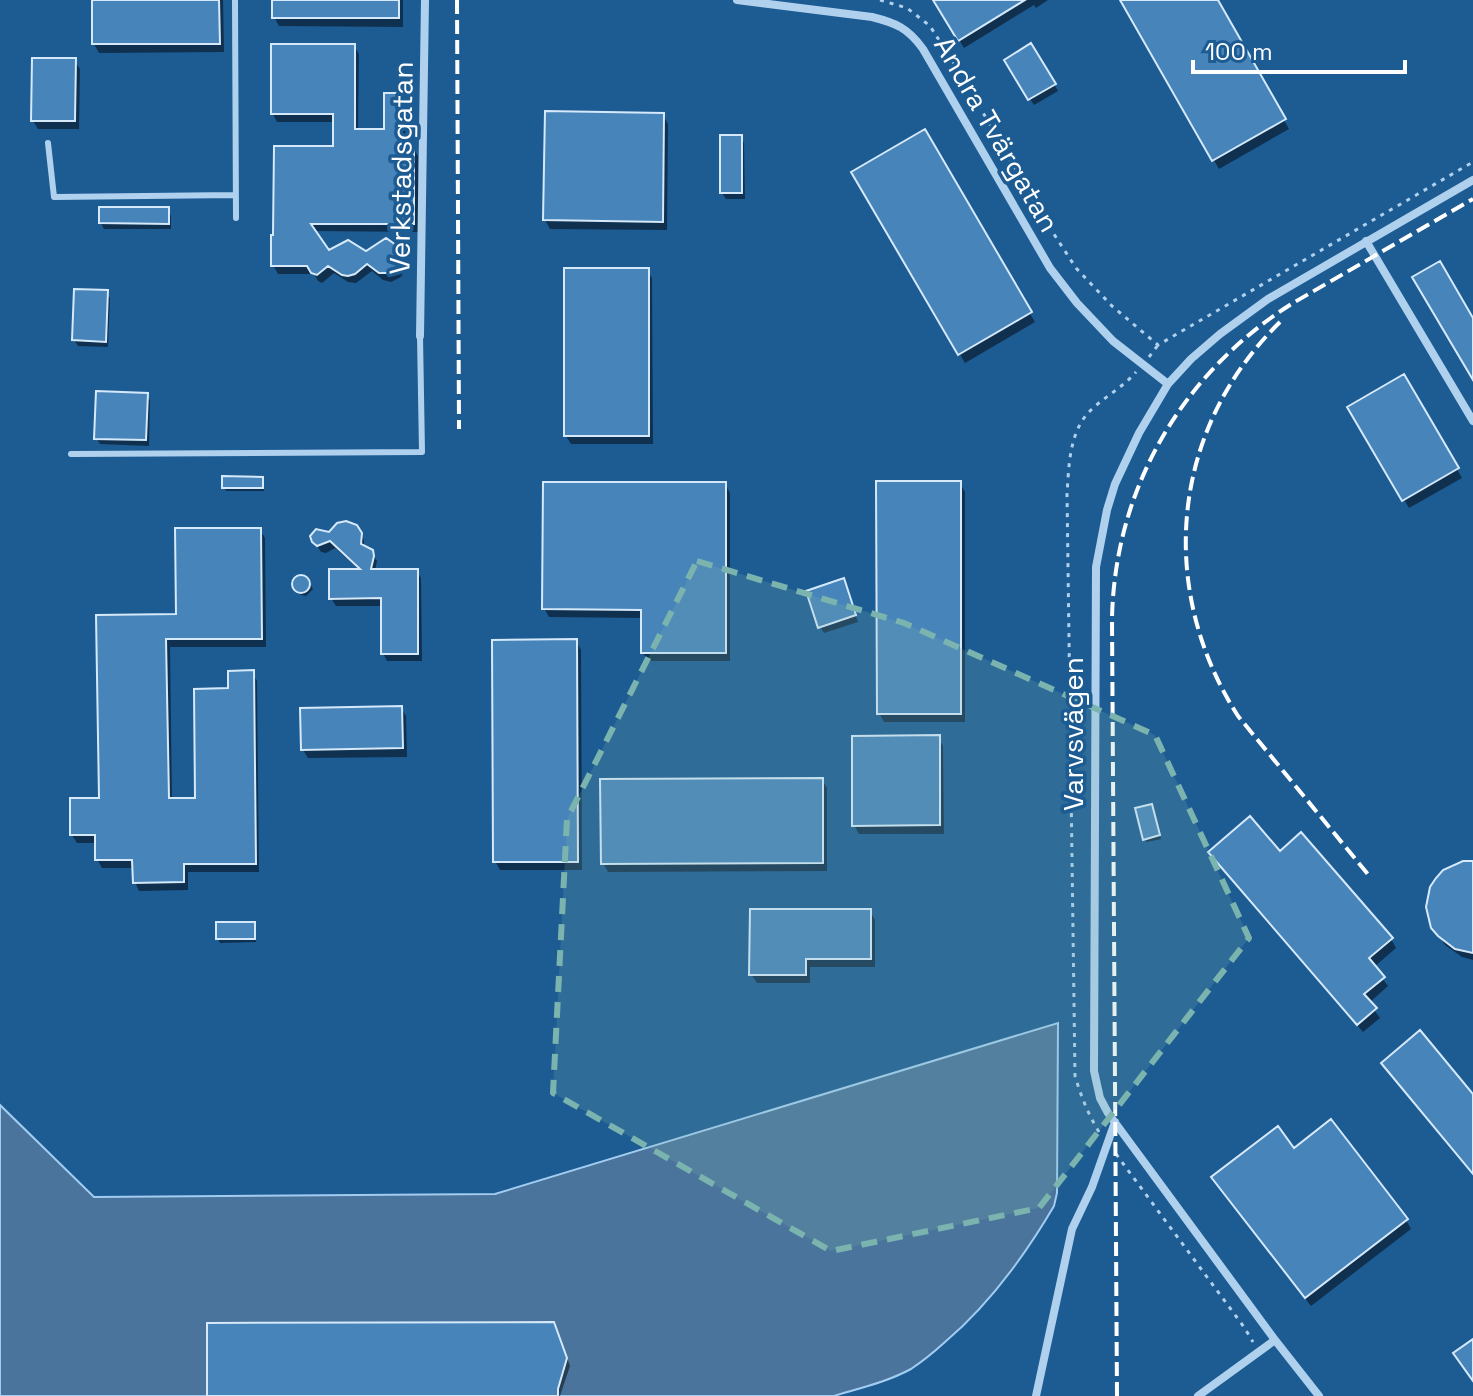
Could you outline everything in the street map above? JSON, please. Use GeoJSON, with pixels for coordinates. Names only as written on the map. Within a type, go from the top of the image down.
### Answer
{"type":"FeatureCollection","features":[{"type":"Feature","properties":{"kind":"street","name":"Verkstadsgatan"},"geometry":{"type":"LineString","coordinates":[[420,336],[425,0]]}},
{"type":"Feature","properties":{"kind":"street","name":"Andra Tvärgatan"},"geometry":{"type":"LineString","coordinates":[[737,0],[872,17],[905,29],[923,49],[1050,268],[1077,303],[1113,341],[1168,384]]}},
{"type":"Feature","properties":{"kind":"street","name":"Varvsvägen"},"geometry":{"type":"LineString","coordinates":[[1319,1396],[1100,1098],[1094,1071],[1096,567],[1115,484],[1139,433],[1168,384],[1191,359],[1244,316],[1292,284],[1473,180]]}},
{"type":"Feature","properties":{"kind":"street"},"geometry":{"type":"LineString","coordinates":[[1366,241],[1473,421]]}},
{"type":"Feature","properties":{"kind":"street"},"geometry":{"type":"LineString","coordinates":[[1036,1396],[1072,1229],[1092,1187],[1115,1122]]}},
{"type":"Feature","properties":{"kind":"street"},"geometry":{"type":"LineString","coordinates":[[1198,1396],[1275,1340]]}},
{"type":"Feature","properties":{"kind":"lane"},"geometry":{"type":"LineString","coordinates":[[235,0],[236,218]]}},
{"type":"Feature","properties":{"kind":"lane"},"geometry":{"type":"LineString","coordinates":[[48,143],[54,197],[235,195]]}},
{"type":"Feature","properties":{"kind":"lane"},"geometry":{"type":"LineString","coordinates":[[71,454],[422,452],[420,336]]}},
{"type":"Feature","properties":{"kind":"path"},"geometry":{"type":"LineString","coordinates":[[880,0],[907,8],[930,26],[1076,268],[1112,306],[1158,345],[1473,162]]}},
{"type":"Feature","properties":{"kind":"highlighted area"},"geometry":{"type":"Polygon","coordinates":[[[697,561],[904,623],[1155,735],[1249,938],[1039,1208],[831,1251],[553,1093],[567,819],[697,561]]]}},
{"type":"Feature","properties":{"kind":"water"},"geometry":{"type":"Polygon","coordinates":[[[1058,1023],[1057,1193],[1054,1206],[1018,1261],[977,1312],[920,1363],[883,1381],[834,1396],[0,1396],[0,1105],[94,1197],[495,1194],[1058,1023]]]}},
{"type":"Feature","properties":{"kind":"building"},"geometry":{"type":"Polygon","coordinates":[[[92,0],[219,0],[220,44],[92,44],[92,0]]]}},
{"type":"Feature","properties":{"kind":"building"},"geometry":{"type":"Polygon","coordinates":[[[272,0],[399,0],[399,18],[272,18],[272,0]]]}},
{"type":"Feature","properties":{"kind":"building"},"geometry":{"type":"Polygon","coordinates":[[[933,0],[1025,0],[958,41],[933,0]]]}},
{"type":"Feature","properties":{"kind":"building"},"geometry":{"type":"Polygon","coordinates":[[[1120,0],[1218,0],[1286,119],[1212,161],[1120,0]]]}},
{"type":"Feature","properties":{"kind":"building"},"geometry":{"type":"Polygon","coordinates":[[[1031,43],[1056,84],[1028,100],[1004,60],[1031,43]]]}},
{"type":"Feature","properties":{"kind":"building"},"geometry":{"type":"Polygon","coordinates":[[[271,44],[355,44],[355,129],[384,129],[384,93],[402,93],[402,146],[414,146],[414,224],[311,224],[329,250],[348,240],[366,251],[386,238],[396,245],[401,254],[399,266],[392,273],[379,273],[367,264],[348,276],[328,266],[317,275],[311,273],[307,266],[271,266],[274,146],[333,146],[333,114],[271,114],[271,44]]]}},
{"type":"Feature","properties":{"kind":"building"},"geometry":{"type":"Polygon","coordinates":[[[32,58],[76,58],[75,121],[31,121],[32,58]]]}},
{"type":"Feature","properties":{"kind":"building"},"geometry":{"type":"Polygon","coordinates":[[[545,111],[664,113],[663,222],[543,220],[545,111]]]}},
{"type":"Feature","properties":{"kind":"building"},"geometry":{"type":"Polygon","coordinates":[[[925,129],[1032,312],[958,355],[851,172],[925,129]]]}},
{"type":"Feature","properties":{"kind":"building"},"geometry":{"type":"Polygon","coordinates":[[[720,135],[742,135],[742,193],[720,193],[720,135]]]}},
{"type":"Feature","properties":{"kind":"building"},"geometry":{"type":"Polygon","coordinates":[[[99,207],[169,207],[169,224],[99,223],[99,207]]]}},
{"type":"Feature","properties":{"kind":"building"},"geometry":{"type":"Polygon","coordinates":[[[1440,261],[1473,318],[1473,380],[1412,277],[1440,261]]]}},
{"type":"Feature","properties":{"kind":"building"},"geometry":{"type":"Polygon","coordinates":[[[564,268],[649,268],[649,436],[564,436],[564,268]]]}},
{"type":"Feature","properties":{"kind":"building"},"geometry":{"type":"Polygon","coordinates":[[[74,289],[108,290],[106,342],[72,340],[74,289]]]}},
{"type":"Feature","properties":{"kind":"building"},"geometry":{"type":"Polygon","coordinates":[[[1404,374],[1459,468],[1402,501],[1347,407],[1404,374]]]}},
{"type":"Feature","properties":{"kind":"building"},"geometry":{"type":"Polygon","coordinates":[[[96,391],[148,393],[146,440],[94,439],[96,391]]]}},
{"type":"Feature","properties":{"kind":"building"},"geometry":{"type":"Polygon","coordinates":[[[222,476],[263,477],[263,488],[222,488],[222,476]]]}},
{"type":"Feature","properties":{"kind":"building"},"geometry":{"type":"Polygon","coordinates":[[[876,481],[961,481],[961,714],[877,714],[876,481]]]}},
{"type":"Feature","properties":{"kind":"building"},"geometry":{"type":"Polygon","coordinates":[[[543,482],[726,482],[726,653],[641,653],[641,610],[542,609],[543,482]]]}},
{"type":"Feature","properties":{"kind":"building"},"geometry":{"type":"Polygon","coordinates":[[[346,521],[357,525],[362,533],[361,544],[373,550],[371,569],[418,569],[418,654],[381,654],[381,598],[329,599],[329,569],[360,569],[330,541],[317,546],[310,536],[316,529],[329,532],[337,523],[346,521]]]}},
{"type":"Feature","properties":{"kind":"building"},"geometry":{"type":"Polygon","coordinates":[[[175,528],[261,528],[262,639],[166,639],[169,798],[195,798],[194,689],[228,688],[228,671],[254,670],[256,864],[184,864],[184,882],[133,883],[132,860],[95,860],[95,835],[70,835],[70,798],[99,798],[96,615],[176,614],[175,528]]]}},
{"type":"Feature","properties":{"kind":"building"},"geometry":{"type":"Polygon","coordinates":[[[297,575],[305,575],[310,584],[308,591],[297,593],[292,588],[292,580],[297,575]]]}},
{"type":"Feature","properties":{"kind":"building"},"geometry":{"type":"Polygon","coordinates":[[[844,578],[856,615],[818,628],[806,591],[844,578]]]}},
{"type":"Feature","properties":{"kind":"building"},"geometry":{"type":"Polygon","coordinates":[[[577,639],[578,862],[493,862],[492,640],[577,639]]]}},
{"type":"Feature","properties":{"kind":"building"},"geometry":{"type":"Polygon","coordinates":[[[402,706],[403,748],[301,750],[300,708],[402,706]]]}},
{"type":"Feature","properties":{"kind":"building"},"geometry":{"type":"Polygon","coordinates":[[[940,735],[940,825],[852,826],[852,736],[940,735]]]}},
{"type":"Feature","properties":{"kind":"building"},"geometry":{"type":"Polygon","coordinates":[[[823,778],[823,863],[601,864],[600,779],[823,778]]]}},
{"type":"Feature","properties":{"kind":"building"},"geometry":{"type":"Polygon","coordinates":[[[1152,804],[1160,835],[1143,840],[1135,808],[1152,804]]]}},
{"type":"Feature","properties":{"kind":"building"},"geometry":{"type":"Polygon","coordinates":[[[1250,816],[1280,851],[1301,832],[1393,938],[1369,958],[1385,977],[1364,994],[1377,1008],[1357,1025],[1208,852],[1250,816]]]}},
{"type":"Feature","properties":{"kind":"building"},"geometry":{"type":"Polygon","coordinates":[[[1463,861],[1473,861],[1473,953],[1455,949],[1438,936],[1431,928],[1426,907],[1430,887],[1436,878],[1443,870],[1463,861]]]}},
{"type":"Feature","properties":{"kind":"building"},"geometry":{"type":"Polygon","coordinates":[[[750,909],[871,909],[871,959],[806,959],[806,975],[749,975],[750,909]]]}},
{"type":"Feature","properties":{"kind":"building"},"geometry":{"type":"Polygon","coordinates":[[[216,922],[255,922],[255,939],[216,939],[216,922]]]}},
{"type":"Feature","properties":{"kind":"building"},"geometry":{"type":"Polygon","coordinates":[[[1420,1030],[1473,1094],[1473,1174],[1381,1063],[1420,1030]]]}},
{"type":"Feature","properties":{"kind":"building"},"geometry":{"type":"Polygon","coordinates":[[[1331,1119],[1408,1219],[1305,1298],[1211,1177],[1278,1126],[1294,1148],[1331,1119]]]}},
{"type":"Feature","properties":{"kind":"building"},"geometry":{"type":"Polygon","coordinates":[[[554,1322],[567,1358],[558,1396],[207,1396],[207,1323],[554,1322]]]}},
{"type":"Feature","properties":{"kind":"building"},"geometry":{"type":"Polygon","coordinates":[[[1473,1339],[1473,1381],[1453,1353],[1473,1339]]]}},
{"type":"Feature","properties":{"kind":"railway"},"geometry":{"type":"LineString","coordinates":[[457,0],[459,429]]}},
{"type":"Feature","properties":{"kind":"railway"},"geometry":{"type":"LineString","coordinates":[[1117,1396],[1112,618],[1116,570],[1126,523],[1162,437],[1188,398],[1219,363],[1254,331],[1293,303],[1473,199]]}},
{"type":"Feature","properties":{"kind":"railway"},"geometry":{"type":"LineString","coordinates":[[1280,322],[1244,364],[1216,411],[1197,460],[1187,511],[1187,563],[1195,615],[1212,667],[1238,716],[1371,878]]}}]}
